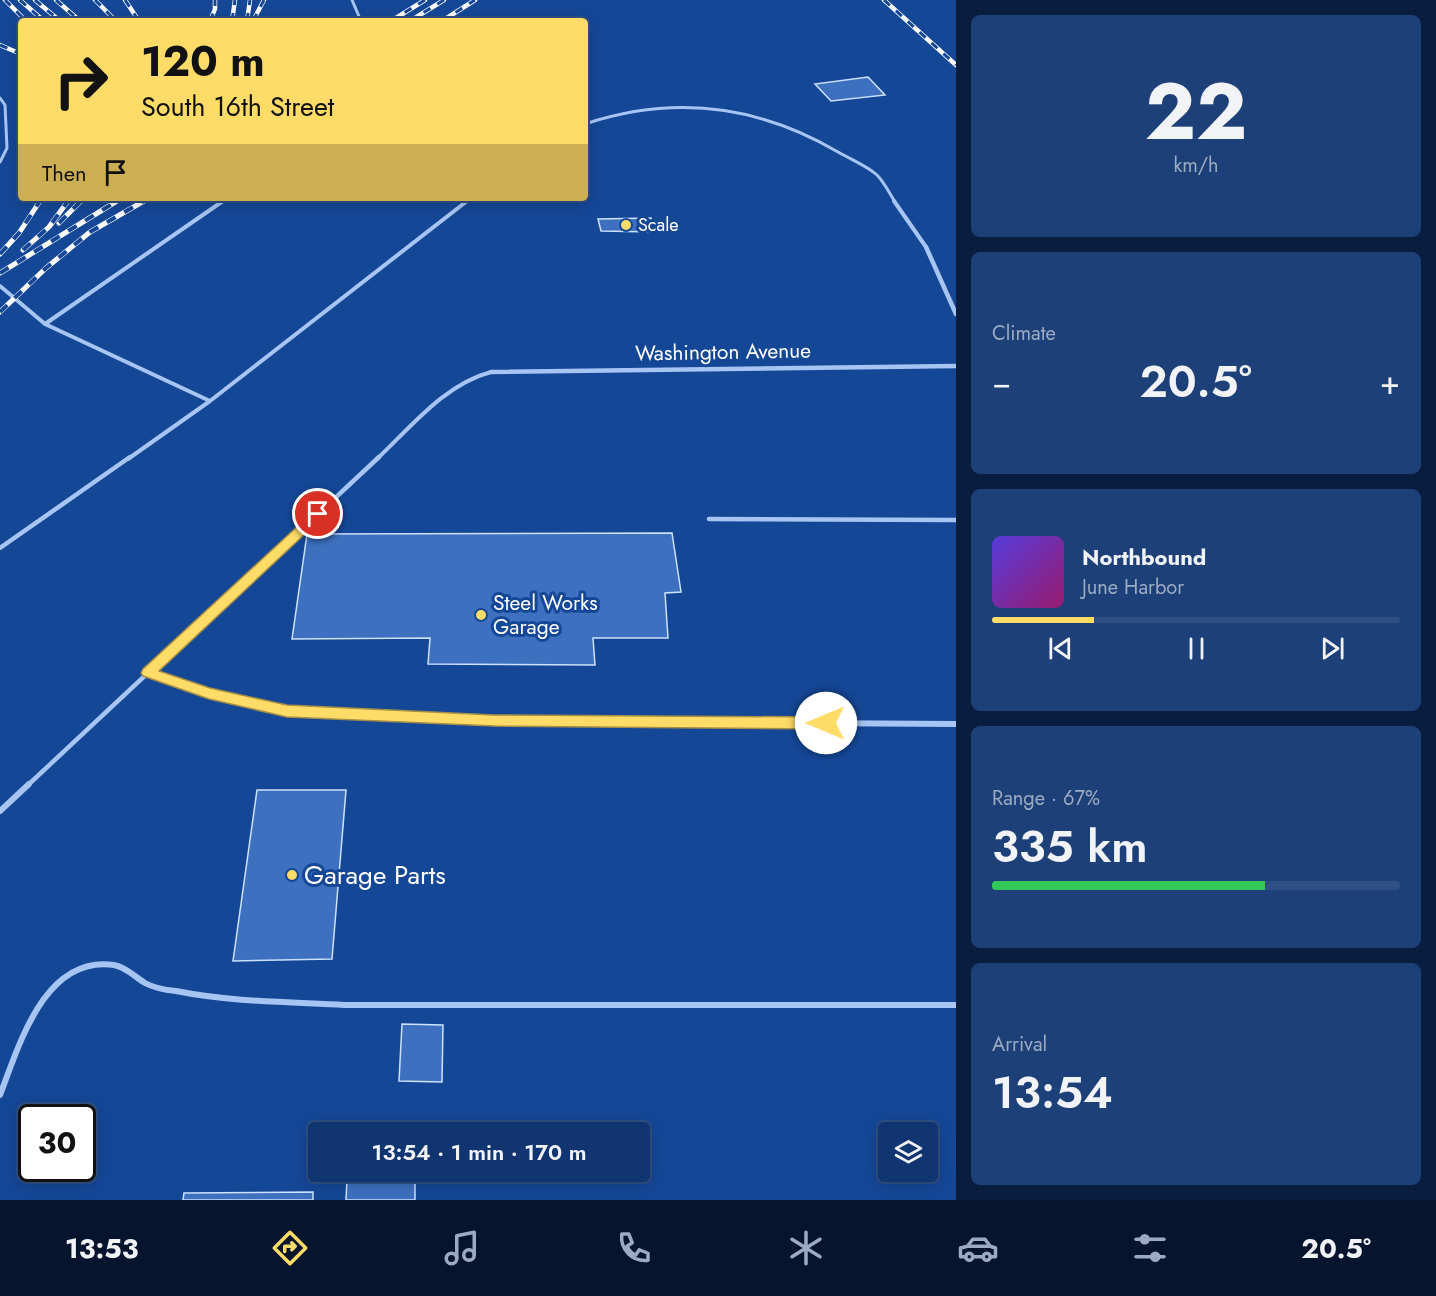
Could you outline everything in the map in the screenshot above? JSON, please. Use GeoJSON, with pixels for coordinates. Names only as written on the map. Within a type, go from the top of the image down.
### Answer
{"type":"FeatureCollection","features":[{"type":"Feature","properties":{"kind":"street"},"geometry":{"type":"LineString","coordinates":[[926,247],[956,314]]}},
{"type":"Feature","properties":{"kind":"street","name":"Washington Avenue"},"geometry":{"type":"LineString","coordinates":[[491,372],[514,369],[572,371],[956,366]]}},
{"type":"Feature","properties":{"kind":"street"},"geometry":{"type":"LineString","coordinates":[[148,673],[209,694],[287,711],[494,721],[956,724]]}},
{"type":"Feature","properties":{"kind":"lane"},"geometry":{"type":"LineString","coordinates":[[352,0],[360,18]]}},
{"type":"Feature","properties":{"kind":"lane"},"geometry":{"type":"LineString","coordinates":[[0,98],[5,105],[7,148],[0,162]]}},
{"type":"Feature","properties":{"kind":"lane"},"geometry":{"type":"LineString","coordinates":[[588,123],[619,113],[654,108],[707,108],[750,115],[807,134],[877,175],[926,247]]}},
{"type":"Feature","properties":{"kind":"lane"},"geometry":{"type":"LineString","coordinates":[[45,324],[222,201]]}},
{"type":"Feature","properties":{"kind":"lane"},"geometry":{"type":"LineString","coordinates":[[0,548],[210,401],[466,201]]}},
{"type":"Feature","properties":{"kind":"lane"},"geometry":{"type":"LineString","coordinates":[[0,286],[45,324],[210,401]]}},
{"type":"Feature","properties":{"kind":"lane"},"geometry":{"type":"LineString","coordinates":[[0,811],[455,386],[491,372]]}},
{"type":"Feature","properties":{"kind":"lane"},"geometry":{"type":"LineString","coordinates":[[709,519],[956,520]]}},
{"type":"Feature","properties":{"kind":"lane"},"geometry":{"type":"LineString","coordinates":[[0,1095],[35,1010],[56,983],[74,972],[95,966],[117,966],[155,988],[244,999],[344,1005],[956,1005]]}},
{"type":"Feature","properties":{"kind":"building"},"geometry":{"type":"Polygon","coordinates":[[[868,77],[885,95],[831,101],[815,84],[868,77]]]}},
{"type":"Feature","properties":{"kind":"building","name":"Scale"},"geometry":{"type":"Polygon","coordinates":[[[651,218],[654,232],[601,231],[598,219],[651,218]]]}},
{"type":"Feature","properties":{"kind":"building","name":"Steel Works Garage"},"geometry":{"type":"Polygon","coordinates":[[[672,533],[681,592],[665,593],[668,638],[593,638],[595,665],[428,664],[430,638],[292,639],[307,534],[672,533]]]}},
{"type":"Feature","properties":{"kind":"building","name":"Garage Parts"},"geometry":{"type":"Polygon","coordinates":[[[257,790],[346,790],[332,959],[233,961],[257,790]]]}},
{"type":"Feature","properties":{"kind":"building"},"geometry":{"type":"Polygon","coordinates":[[[402,1024],[443,1025],[442,1082],[399,1081],[402,1024]]]}},
{"type":"Feature","properties":{"kind":"building"},"geometry":{"type":"Polygon","coordinates":[[[347,1182],[415,1182],[415,1200],[346,1200],[347,1182]]]}},
{"type":"Feature","properties":{"kind":"building"},"geometry":{"type":"Polygon","coordinates":[[[313,1192],[313,1200],[183,1200],[184,1193],[313,1192]]]}},
{"type":"Feature","properties":{"kind":"railway"},"geometry":{"type":"LineString","coordinates":[[5,0],[23,18]]}},
{"type":"Feature","properties":{"kind":"railway"},"geometry":{"type":"LineString","coordinates":[[20,0],[41,18]]}},
{"type":"Feature","properties":{"kind":"railway"},"geometry":{"type":"LineString","coordinates":[[35,0],[56,18]]}},
{"type":"Feature","properties":{"kind":"railway"},"geometry":{"type":"LineString","coordinates":[[56,0],[77,18]]}},
{"type":"Feature","properties":{"kind":"railway"},"geometry":{"type":"LineString","coordinates":[[95,0],[113,18]]}},
{"type":"Feature","properties":{"kind":"railway"},"geometry":{"type":"LineString","coordinates":[[125,0],[137,18]]}},
{"type":"Feature","properties":{"kind":"railway"},"geometry":{"type":"LineString","coordinates":[[211,18],[215,9],[215,0]]}},
{"type":"Feature","properties":{"kind":"railway"},"geometry":{"type":"LineString","coordinates":[[232,18],[235,0]]}},
{"type":"Feature","properties":{"kind":"railway"},"geometry":{"type":"LineString","coordinates":[[247,18],[250,0]]}},
{"type":"Feature","properties":{"kind":"railway"},"geometry":{"type":"LineString","coordinates":[[255,18],[264,0]]}},
{"type":"Feature","properties":{"kind":"railway"},"geometry":{"type":"LineString","coordinates":[[396,18],[425,0]]}},
{"type":"Feature","properties":{"kind":"railway"},"geometry":{"type":"LineString","coordinates":[[415,18],[444,0]]}},
{"type":"Feature","properties":{"kind":"railway"},"geometry":{"type":"LineString","coordinates":[[447,18],[475,0]]}},
{"type":"Feature","properties":{"kind":"railway"},"geometry":{"type":"LineString","coordinates":[[884,0],[956,65]]}},
{"type":"Feature","properties":{"kind":"railway"},"geometry":{"type":"LineString","coordinates":[[0,45],[18,53]]}},
{"type":"Feature","properties":{"kind":"railway"},"geometry":{"type":"LineString","coordinates":[[0,254],[19,233],[40,201]]}},
{"type":"Feature","properties":{"kind":"railway"},"geometry":{"type":"LineString","coordinates":[[23,250],[49,227],[68,201]]}},
{"type":"Feature","properties":{"kind":"railway"},"geometry":{"type":"LineString","coordinates":[[59,223],[81,201]]}},
{"type":"Feature","properties":{"kind":"railway"},"geometry":{"type":"LineString","coordinates":[[0,273],[117,201]]}},
{"type":"Feature","properties":{"kind":"railway"},"geometry":{"type":"LineString","coordinates":[[0,312],[46,268],[90,232],[144,201]]}},
{"type":"Feature","properties":{"kind":"place","name":"Scale"},"geometry":{"type":"Point","coordinates":[626,225]}},
{"type":"Feature","properties":{"kind":"place","name":"Steel Works Garage"},"geometry":{"type":"Point","coordinates":[481,615]}},
{"type":"Feature","properties":{"kind":"place","name":"Garage Parts"},"geometry":{"type":"Point","coordinates":[292,875]}},
{"type":"Feature","properties":{"kind":"route"},"geometry":{"type":"LineString","coordinates":[[318,514],[148,673],[209,694],[287,711],[494,721],[826,723]]}}]}
